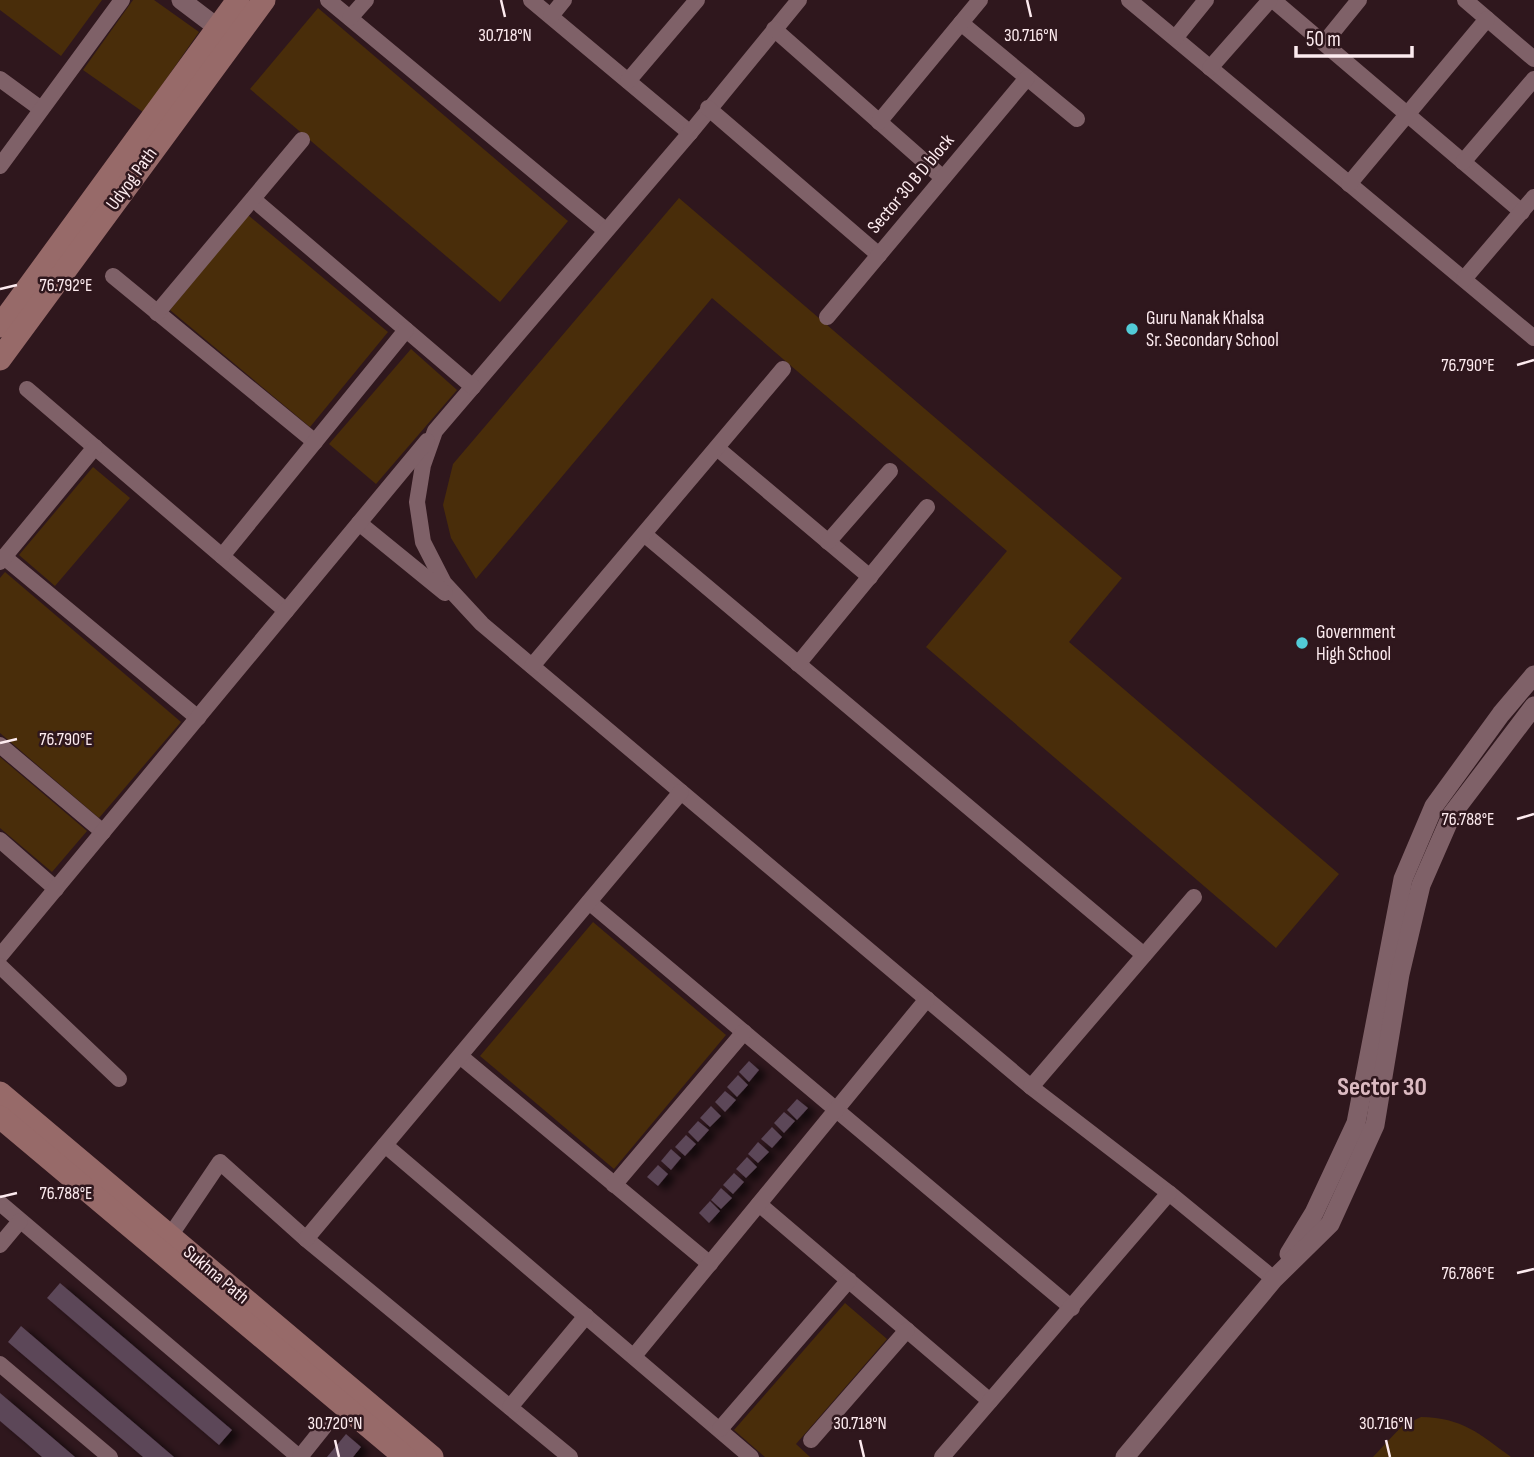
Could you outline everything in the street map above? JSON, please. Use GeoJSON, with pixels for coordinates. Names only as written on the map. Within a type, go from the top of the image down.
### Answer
{"type":"FeatureCollection","features":[{"type":"Feature","properties":{"kind":"main road","name":"Udyog Path"},"geometry":{"type":"LineString","coordinates":[[0,326],[239,0]]}},
{"type":"Feature","properties":{"kind":"main road","name":"Udyog Path"},"geometry":{"type":"LineString","coordinates":[[0,359],[264,0]]}},
{"type":"Feature","properties":{"kind":"main road","name":"Sukhna Path"},"geometry":{"type":"LineString","coordinates":[[0,1093],[432,1457]]}},
{"type":"Feature","properties":{"kind":"main road","name":"Sukhna Path"},"geometry":{"type":"LineString","coordinates":[[0,1117],[405,1457]]}},
{"type":"Feature","properties":{"kind":"street"},"geometry":{"type":"LineString","coordinates":[[0,166],[122,0]]}},
{"type":"Feature","properties":{"kind":"street"},"geometry":{"type":"LineString","coordinates":[[181,0],[218,28]]}},
{"type":"Feature","properties":{"kind":"street"},"geometry":{"type":"LineString","coordinates":[[328,0],[605,230]]}},
{"type":"Feature","properties":{"kind":"street"},"geometry":{"type":"LineString","coordinates":[[350,18],[366,0]]}},
{"type":"Feature","properties":{"kind":"street"},"geometry":{"type":"LineString","coordinates":[[531,0],[690,133]]}},
{"type":"Feature","properties":{"kind":"street"},"geometry":{"type":"LineString","coordinates":[[551,16],[564,0]]}},
{"type":"Feature","properties":{"kind":"street"},"geometry":{"type":"LineString","coordinates":[[628,81],[697,0]]}},
{"type":"Feature","properties":{"kind":"street"},"geometry":{"type":"LineString","coordinates":[[0,956],[435,431],[690,133],[799,0]]}},
{"type":"Feature","properties":{"kind":"street"},"geometry":{"type":"LineString","coordinates":[[879,122],[979,0]]}},
{"type":"Feature","properties":{"kind":"street"},"geometry":{"type":"LineString","coordinates":[[1129,0],[1464,279],[1531,328]]}},
{"type":"Feature","properties":{"kind":"street"},"geometry":{"type":"LineString","coordinates":[[1176,37],[1206,0]]}},
{"type":"Feature","properties":{"kind":"street"},"geometry":{"type":"LineString","coordinates":[[1210,68],[1271,0],[1522,212]]}},
{"type":"Feature","properties":{"kind":"street"},"geometry":{"type":"LineString","coordinates":[[1324,43],[1359,0]]}},
{"type":"Feature","properties":{"kind":"street"},"geometry":{"type":"LineString","coordinates":[[1465,0],[1534,59]]}},
{"type":"Feature","properties":{"kind":"street"},"geometry":{"type":"LineString","coordinates":[[1349,184],[1487,19]]}},
{"type":"Feature","properties":{"kind":"street"},"geometry":{"type":"LineString","coordinates":[[961,23],[1077,119]]}},
{"type":"Feature","properties":{"kind":"street"},"geometry":{"type":"LineString","coordinates":[[774,29],[943,178]]}},
{"type":"Feature","properties":{"kind":"street","name":"Sector 30 B D block"},"geometry":{"type":"LineString","coordinates":[[827,317],[1027,78]]}},
{"type":"Feature","properties":{"kind":"street"},"geometry":{"type":"LineString","coordinates":[[0,79],[41,109]]}},
{"type":"Feature","properties":{"kind":"street"},"geometry":{"type":"LineString","coordinates":[[1463,162],[1534,79]]}},
{"type":"Feature","properties":{"kind":"street"},"geometry":{"type":"LineString","coordinates":[[708,108],[879,255]]}},
{"type":"Feature","properties":{"kind":"street"},"geometry":{"type":"LineString","coordinates":[[157,313],[302,140]]}},
{"type":"Feature","properties":{"kind":"street"},"geometry":{"type":"LineString","coordinates":[[1464,279],[1534,197]]}},
{"type":"Feature","properties":{"kind":"street"},"geometry":{"type":"LineString","coordinates":[[253,200],[473,387]]}},
{"type":"Feature","properties":{"kind":"street"},"geometry":{"type":"LineString","coordinates":[[113,276],[315,442]]}},
{"type":"Feature","properties":{"kind":"street"},"geometry":{"type":"LineString","coordinates":[[222,556],[406,330]]}},
{"type":"Feature","properties":{"kind":"street"},"geometry":{"type":"LineString","coordinates":[[532,666],[783,369]]}},
{"type":"Feature","properties":{"kind":"street"},"geometry":{"type":"LineString","coordinates":[[27,389],[286,611]]}},
{"type":"Feature","properties":{"kind":"street"},"geometry":{"type":"LineString","coordinates":[[435,431],[423,465],[417,502],[423,542],[444,583],[482,624]]}},
{"type":"Feature","properties":{"kind":"street"},"geometry":{"type":"LineString","coordinates":[[95,447],[2,559],[198,718]]}},
{"type":"Feature","properties":{"kind":"street"},"geometry":{"type":"LineString","coordinates":[[717,448],[870,577]]}},
{"type":"Feature","properties":{"kind":"street"},"geometry":{"type":"LineString","coordinates":[[828,542],[890,471]]}},
{"type":"Feature","properties":{"kind":"street"},"geometry":{"type":"LineString","coordinates":[[798,664],[927,507]]}},
{"type":"Feature","properties":{"kind":"street"},"geometry":{"type":"LineString","coordinates":[[359,523],[1031,1087],[1274,1279]]}},
{"type":"Feature","properties":{"kind":"street"},"geometry":{"type":"LineString","coordinates":[[643,534],[1144,955]]}},
{"type":"Feature","properties":{"kind":"street"},"geometry":{"type":"LineString","coordinates":[[1274,1279],[1314,1213],[1356,1123],[1403,879],[1434,806],[1501,714],[1534,675]]}},
{"type":"Feature","properties":{"kind":"street"},"geometry":{"type":"LineString","coordinates":[[1125,1457],[1274,1279],[1330,1224],[1375,1125],[1400,974],[1421,885],[1452,814],[1534,706]]}},
{"type":"Feature","properties":{"kind":"street"},"geometry":{"type":"LineString","coordinates":[[0,745],[103,832]]}},
{"type":"Feature","properties":{"kind":"street"},"geometry":{"type":"LineString","coordinates":[[306,1239],[681,792]]}},
{"type":"Feature","properties":{"kind":"street"},"geometry":{"type":"LineString","coordinates":[[0,840],[56,889]]}},
{"type":"Feature","properties":{"kind":"street"},"geometry":{"type":"LineString","coordinates":[[1031,1087],[1194,897]]}},
{"type":"Feature","properties":{"kind":"street"},"geometry":{"type":"LineString","coordinates":[[589,902],[1072,1308]]}},
{"type":"Feature","properties":{"kind":"street"},"geometry":{"type":"LineString","coordinates":[[0,966],[119,1079]]}},
{"type":"Feature","properties":{"kind":"street"},"geometry":{"type":"LineString","coordinates":[[634,1356],[927,999]]}},
{"type":"Feature","properties":{"kind":"street"},"geometry":{"type":"LineString","coordinates":[[614,1185],[744,1032]]}},
{"type":"Feature","properties":{"kind":"street"},"geometry":{"type":"LineString","coordinates":[[460,1056],[710,1264]]}},
{"type":"Feature","properties":{"kind":"street"},"geometry":{"type":"LineString","coordinates":[[385,1145],[751,1457]]}},
{"type":"Feature","properties":{"kind":"street"},"geometry":{"type":"LineString","coordinates":[[170,1236],[220,1161],[306,1239],[570,1457]]}},
{"type":"Feature","properties":{"kind":"street"},"geometry":{"type":"LineString","coordinates":[[942,1457],[1168,1193]]}},
{"type":"Feature","properties":{"kind":"street"},"geometry":{"type":"LineString","coordinates":[[0,1203],[299,1457],[324,1427]]}},
{"type":"Feature","properties":{"kind":"street"},"geometry":{"type":"LineString","coordinates":[[759,1204],[990,1401]]}},
{"type":"Feature","properties":{"kind":"street"},"geometry":{"type":"LineString","coordinates":[[0,1245],[20,1220]]}},
{"type":"Feature","properties":{"kind":"street"},"geometry":{"type":"LineString","coordinates":[[719,1429],[849,1280]]}},
{"type":"Feature","properties":{"kind":"street"},"geometry":{"type":"LineString","coordinates":[[510,1407],[586,1316]]}},
{"type":"Feature","properties":{"kind":"street"},"geometry":{"type":"LineString","coordinates":[[811,1440],[907,1330]]}},
{"type":"Feature","properties":{"kind":"street"},"geometry":{"type":"LineString","coordinates":[[0,1364],[110,1457]]}},
{"type":"Feature","properties":{"kind":"shaded area"},"geometry":{"type":"Polygon","coordinates":[[[0,0],[102,0],[61,56],[0,10],[0,0]]]}},
{"type":"Feature","properties":{"kind":"shaded area"},"geometry":{"type":"Polygon","coordinates":[[[133,0],[154,0],[199,32],[143,112],[83,70],[133,0]]]}},
{"type":"Feature","properties":{"kind":"shaded area"},"geometry":{"type":"Polygon","coordinates":[[[318,8],[568,221],[500,302],[250,89],[318,8]]]}},
{"type":"Feature","properties":{"kind":"shaded area"},"geometry":{"type":"Polygon","coordinates":[[[679,198],[1122,578],[1069,642],[1339,874],[1276,948],[926,647],[1007,551],[712,298],[476,579],[451,538],[443,505],[453,464],[679,198]]]}},
{"type":"Feature","properties":{"kind":"shaded area"},"geometry":{"type":"Polygon","coordinates":[[[248,215],[388,332],[310,427],[170,310],[248,215]]]}},
{"type":"Feature","properties":{"kind":"shaded area"},"geometry":{"type":"Polygon","coordinates":[[[411,349],[457,390],[376,484],[329,444],[411,349]]]}},
{"type":"Feature","properties":{"kind":"shaded area"},"geometry":{"type":"Polygon","coordinates":[[[93,467],[130,498],[55,586],[19,555],[93,467]]]}},
{"type":"Feature","properties":{"kind":"shaded area"},"geometry":{"type":"Polygon","coordinates":[[[5,572],[181,722],[99,818],[0,733],[0,578],[5,572]]]}},
{"type":"Feature","properties":{"kind":"shaded area"},"geometry":{"type":"Polygon","coordinates":[[[0,757],[87,831],[52,872],[0,828],[0,757]]]}},
{"type":"Feature","properties":{"kind":"shaded area"},"geometry":{"type":"Polygon","coordinates":[[[593,922],[726,1035],[614,1169],[480,1056],[593,922]]]}},
{"type":"Feature","properties":{"kind":"shaded area"},"geometry":{"type":"Polygon","coordinates":[[[845,1303],[887,1339],[796,1444],[810,1457],[765,1457],[734,1430],[845,1303]]]}},
{"type":"Feature","properties":{"kind":"shaded area"},"geometry":{"type":"Polygon","coordinates":[[[1421,1417],[1448,1420],[1469,1428],[1511,1457],[1373,1457],[1402,1426],[1421,1417]]]}},
{"type":"Feature","properties":{"kind":"building"},"geometry":{"type":"Polygon","coordinates":[[[749,1061],[759,1070],[749,1082],[739,1072],[749,1061]]]}},
{"type":"Feature","properties":{"kind":"building"},"geometry":{"type":"Polygon","coordinates":[[[738,1075],[748,1085],[737,1097],[727,1087],[738,1075]]]}},
{"type":"Feature","properties":{"kind":"building"},"geometry":{"type":"Polygon","coordinates":[[[725,1091],[736,1100],[725,1112],[715,1102],[725,1091]]]}},
{"type":"Feature","properties":{"kind":"building"},"geometry":{"type":"Polygon","coordinates":[[[797,1099],[808,1108],[797,1120],[787,1110],[797,1099]]]}},
{"type":"Feature","properties":{"kind":"building"},"geometry":{"type":"Polygon","coordinates":[[[711,1106],[721,1116],[710,1127],[700,1118],[711,1106]]]}},
{"type":"Feature","properties":{"kind":"building"},"geometry":{"type":"Polygon","coordinates":[[[784,1112],[795,1121],[784,1133],[774,1123],[784,1112]]]}},
{"type":"Feature","properties":{"kind":"building"},"geometry":{"type":"Polygon","coordinates":[[[698,1121],[709,1130],[698,1142],[688,1132],[698,1121]]]}},
{"type":"Feature","properties":{"kind":"building"},"geometry":{"type":"Polygon","coordinates":[[[772,1127],[782,1137],[772,1148],[761,1139],[772,1127]]]}},
{"type":"Feature","properties":{"kind":"building"},"geometry":{"type":"Polygon","coordinates":[[[686,1135],[696,1144],[685,1156],[675,1147],[686,1135]]]}},
{"type":"Feature","properties":{"kind":"building"},"geometry":{"type":"Polygon","coordinates":[[[758,1142],[769,1152],[758,1163],[748,1154],[758,1142]]]}},
{"type":"Feature","properties":{"kind":"building"},"geometry":{"type":"Polygon","coordinates":[[[671,1149],[681,1158],[671,1170],[661,1161],[671,1149]]]}},
{"type":"Feature","properties":{"kind":"building"},"geometry":{"type":"Polygon","coordinates":[[[747,1157],[757,1167],[746,1178],[736,1169],[747,1157]]]}},
{"type":"Feature","properties":{"kind":"building"},"geometry":{"type":"Polygon","coordinates":[[[658,1165],[668,1174],[658,1186],[647,1177],[658,1165]]]}},
{"type":"Feature","properties":{"kind":"building"},"geometry":{"type":"Polygon","coordinates":[[[734,1173],[744,1182],[733,1194],[723,1185],[734,1173]]]}},
{"type":"Feature","properties":{"kind":"building"},"geometry":{"type":"Polygon","coordinates":[[[721,1188],[732,1198],[721,1209],[711,1200],[721,1188]]]}},
{"type":"Feature","properties":{"kind":"building"},"geometry":{"type":"Polygon","coordinates":[[[710,1201],[720,1211],[709,1223],[699,1213],[710,1201]]]}},
{"type":"Feature","properties":{"kind":"building"},"geometry":{"type":"Polygon","coordinates":[[[60,1283],[232,1430],[219,1445],[47,1298],[60,1283]]]}},
{"type":"Feature","properties":{"kind":"building"},"geometry":{"type":"Polygon","coordinates":[[[21,1326],[174,1457],[143,1457],[22,1354],[8,1342],[21,1326]]]}},
{"type":"Feature","properties":{"kind":"building"},"geometry":{"type":"Polygon","coordinates":[[[0,1393],[75,1457],[42,1457],[0,1421],[0,1393]]]}},
{"type":"Feature","properties":{"kind":"building"},"geometry":{"type":"Polygon","coordinates":[[[346,1434],[361,1447],[353,1457],[327,1457],[346,1434]]]}},
{"type":"Feature","properties":{"kind":"place","name":"Guru Nanak Khalsa Sr. Secondary School"},"geometry":{"type":"Point","coordinates":[1132,329]}},
{"type":"Feature","properties":{"kind":"place","name":"Government High School"},"geometry":{"type":"Point","coordinates":[1302,643]}},
{"type":"Feature","properties":{"kind":"district","name":"Sector 30"},"geometry":{"type":"Point","coordinates":[1382,1087]}}]}
